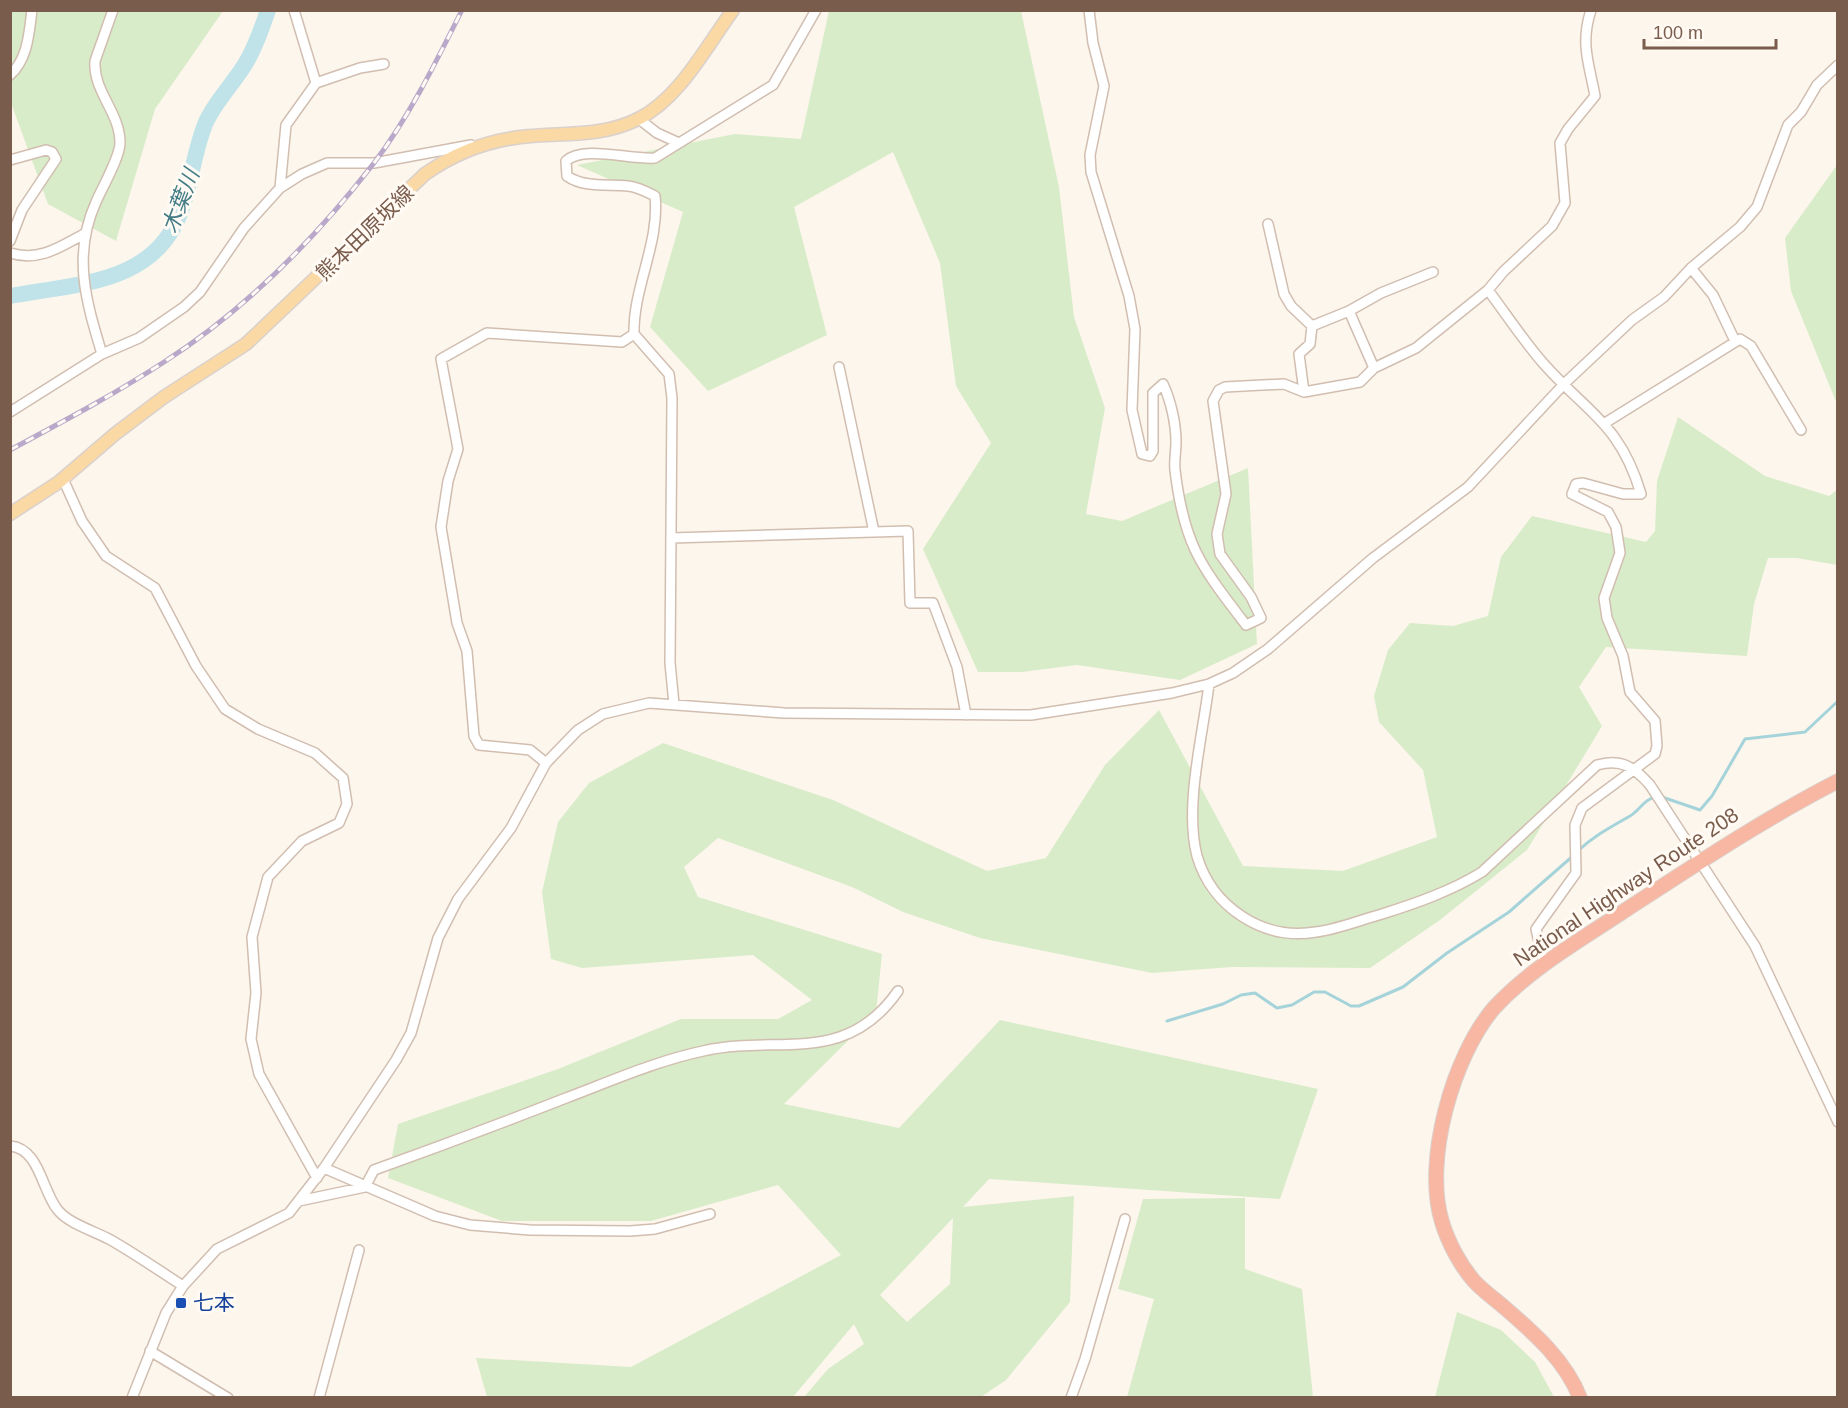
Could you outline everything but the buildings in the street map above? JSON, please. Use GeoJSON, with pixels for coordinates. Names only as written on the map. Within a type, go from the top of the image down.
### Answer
{"type":"FeatureCollection","features":[{"type":"Feature","properties":{"kind":"highway","name":"National Highway Route 208"},"geometry":{"type":"LineString","coordinates":[[1580,1398],[1575,1385],[1548,1348],[1474,1282],[1455,1253],[1442,1222],[1435,1192],[1439,1135],[1461,1066],[1475,1035],[1493,1010],[1544,964],[1775,813],[1838,781]]}},
{"type":"Feature","properties":{"kind":"main road","name":"熊本田原坂線"},"geometry":{"type":"LineString","coordinates":[[10,514],[63,479],[115,434],[164,397],[246,344],[425,174],[451,157],[487,142],[523,137],[588,134],[639,119],[663,101],[684,78],[733,10]]}},
{"type":"Feature","properties":{"kind":"street"},"geometry":{"type":"LineString","coordinates":[[10,75],[18,67],[26,46],[32,10]]}},
{"type":"Feature","properties":{"kind":"street"},"geometry":{"type":"LineString","coordinates":[[102,354],[84,291],[84,234],[121,145],[117,122],[97,83],[94,69],[112,10]]}},
{"type":"Feature","properties":{"kind":"street"},"geometry":{"type":"LineString","coordinates":[[294,10],[316,83]]}},
{"type":"Feature","properties":{"kind":"street"},"geometry":{"type":"LineString","coordinates":[[674,704],[670,663],[672,398],[669,375],[634,334],[636,305],[657,214],[655,196],[630,186],[573,180],[567,176],[566,161],[573,155],[586,153],[638,159],[655,158],[772,85],[816,10]]}},
{"type":"Feature","properties":{"kind":"street"},"geometry":{"type":"LineString","coordinates":[[1089,10],[1093,43],[1104,86],[1090,155],[1091,172],[1131,307],[1135,329],[1132,410],[1138,443],[1142,454],[1150,456],[1153,451],[1153,393],[1163,384],[1169,396],[1176,440],[1175,466],[1182,520],[1189,541],[1201,565],[1246,625],[1261,618],[1251,597],[1220,554],[1218,544],[1217,534],[1226,494],[1213,401],[1225,387],[1284,384],[1304,392],[1360,382],[1374,368],[1416,348],[1488,290],[1503,272],[1552,226],[1565,203],[1560,143],[1595,96],[1584,43],[1584,31],[1591,10]]}},
{"type":"Feature","properties":{"kind":"street"},"geometry":{"type":"LineString","coordinates":[[280,188],[286,125],[316,83],[360,68],[384,64]]}},
{"type":"Feature","properties":{"kind":"street"},"geometry":{"type":"LineString","coordinates":[[132,1398],[166,1313],[183,1286],[217,1249],[279,1220],[299,1201],[324,1168],[396,1060],[411,1033],[438,938],[458,899],[511,828],[546,763],[578,730],[603,714],[638,704],[674,704],[784,713],[853,711],[1031,715],[1134,701],[1209,684],[1248,664],[1373,558],[1468,487],[1565,383],[1632,320],[1664,297],[1691,268],[1727,240],[1757,207],[1788,125],[1817,86],[1838,65]]}},
{"type":"Feature","properties":{"kind":"street"},"geometry":{"type":"LineString","coordinates":[[639,119],[657,133],[679,143]]}},
{"type":"Feature","properties":{"kind":"street"},"geometry":{"type":"LineString","coordinates":[[10,412],[102,354],[139,338],[200,292],[244,228],[280,188],[327,163],[374,163],[487,142]]}},
{"type":"Feature","properties":{"kind":"street"},"geometry":{"type":"LineString","coordinates":[[10,160],[46,150],[52,152],[56,159],[22,210],[10,241]]}},
{"type":"Feature","properties":{"kind":"street"},"geometry":{"type":"LineString","coordinates":[[1268,224],[1284,294],[1291,306],[1312,326]]}},
{"type":"Feature","properties":{"kind":"street"},"geometry":{"type":"LineString","coordinates":[[10,253],[22,256],[39,255],[53,251],[84,234]]}},
{"type":"Feature","properties":{"kind":"street"},"geometry":{"type":"LineString","coordinates":[[1691,268],[1713,296],[1735,341]]}},
{"type":"Feature","properties":{"kind":"street"},"geometry":{"type":"LineString","coordinates":[[1312,326],[1349,311],[1381,293],[1433,272]]}},
{"type":"Feature","properties":{"kind":"street"},"geometry":{"type":"LineString","coordinates":[[1488,290],[1544,364],[1605,423],[1621,445],[1635,472],[1641,494],[1623,494],[1583,483],[1576,484],[1572,494],[1608,512],[1616,527],[1620,553],[1604,598],[1607,618],[1623,656],[1629,692],[1654,721],[1657,746],[1655,754],[1582,808],[1575,825],[1576,873],[1570,885],[1536,928],[1544,964]]}},
{"type":"Feature","properties":{"kind":"street"},"geometry":{"type":"LineString","coordinates":[[1349,311],[1374,368]]}},
{"type":"Feature","properties":{"kind":"street"},"geometry":{"type":"LineString","coordinates":[[1304,392],[1299,354],[1310,344],[1312,326]]}},
{"type":"Feature","properties":{"kind":"street"},"geometry":{"type":"LineString","coordinates":[[546,763],[530,750],[479,745],[474,736],[467,651],[457,623],[441,527],[448,481],[458,449],[441,359],[487,333],[622,342],[634,334]]}},
{"type":"Feature","properties":{"kind":"street"},"geometry":{"type":"LineString","coordinates":[[1605,423],[1735,341],[1746,340],[1801,430]]}},
{"type":"Feature","properties":{"kind":"street"},"geometry":{"type":"LineString","coordinates":[[839,367],[874,532]]}},
{"type":"Feature","properties":{"kind":"street"},"geometry":{"type":"LineString","coordinates":[[63,479],[82,521],[106,556],[155,588],[196,666],[225,709],[258,729],[315,753],[343,778],[347,804],[339,823],[302,841],[268,877],[252,937],[256,993],[251,1039],[258,1074],[317,1178]]}},
{"type":"Feature","properties":{"kind":"street"},"geometry":{"type":"LineString","coordinates":[[670,538],[908,531],[910,603],[933,603],[957,667],[966,715]]}},
{"type":"Feature","properties":{"kind":"street"},"geometry":{"type":"LineString","coordinates":[[1209,684],[1195,794],[1197,854],[1204,875],[1216,894],[1230,908],[1247,920],[1287,933],[1315,933],[1439,895],[1482,872],[1597,765],[1609,761],[1622,762],[1636,769],[1650,785],[1755,946],[1838,1122]]}},
{"type":"Feature","properties":{"kind":"street"},"geometry":{"type":"LineString","coordinates":[[365,1187],[374,1170],[645,1067],[702,1051],[837,1040],[886,1009],[898,992]]}},
{"type":"Feature","properties":{"kind":"street"},"geometry":{"type":"LineString","coordinates":[[10,1146],[22,1148],[30,1156],[59,1212],[111,1240],[183,1286]]}},
{"type":"Feature","properties":{"kind":"street"},"geometry":{"type":"LineString","coordinates":[[324,1168],[435,1216],[470,1225],[500,1228],[630,1231],[655,1229],[710,1214]]}},
{"type":"Feature","properties":{"kind":"street"},"geometry":{"type":"LineString","coordinates":[[299,1201],[365,1187]]}},
{"type":"Feature","properties":{"kind":"street"},"geometry":{"type":"LineString","coordinates":[[1071,1398],[1085,1359],[1125,1219]]}},
{"type":"Feature","properties":{"kind":"street"},"geometry":{"type":"LineString","coordinates":[[318,1398],[359,1250]]}},
{"type":"Feature","properties":{"kind":"street"},"geometry":{"type":"LineString","coordinates":[[150,1351],[228,1398]]}},
{"type":"Feature","properties":{"kind":"green space"},"geometry":{"type":"Polygon","coordinates":[[[11,11],[223,11],[155,109],[116,241],[48,204],[11,103],[11,11]]]}},
{"type":"Feature","properties":{"kind":"green space"},"geometry":{"type":"Polygon","coordinates":[[[829,11],[1021,11],[1059,187],[1074,317],[1105,408],[1086,514],[1122,521],[1248,468],[1257,644],[1180,680],[1077,665],[1022,672],[978,672],[923,549],[991,443],[956,386],[940,263],[893,152],[794,207],[827,335],[708,391],[650,327],[683,212],[577,165],[735,134],[801,139],[829,11]]]}},
{"type":"Feature","properties":{"kind":"green space"},"geometry":{"type":"Polygon","coordinates":[[[1837,165],[1837,404],[1791,291],[1785,238],[1837,165]]]}},
{"type":"Feature","properties":{"kind":"green space"},"geometry":{"type":"Polygon","coordinates":[[[1678,417],[1765,476],[1829,496],[1837,490],[1837,565],[1797,558],[1768,558],[1754,604],[1747,656],[1606,647],[1579,687],[1602,726],[1527,850],[1440,920],[1370,968],[1232,967],[1152,973],[980,938],[903,912],[852,887],[718,838],[684,867],[698,897],[882,954],[876,1013],[784,1104],[899,1128],[1000,1020],[1318,1089],[1280,1199],[989,1179],[963,1207],[1074,1196],[1070,1302],[1006,1380],[981,1397],[804,1397],[828,1369],[864,1344],[854,1324],[793,1397],[487,1397],[476,1358],[631,1367],[841,1255],[778,1185],[651,1221],[502,1221],[388,1178],[398,1124],[558,1069],[681,1019],[778,1019],[812,1000],[753,955],[582,968],[551,959],[542,892],[558,822],[589,783],[663,743],[833,800],[987,871],[1046,858],[1105,765],[1159,710],[1243,866],[1343,871],[1437,837],[1423,770],[1379,722],[1374,696],[1388,650],[1410,623],[1453,626],[1488,616],[1501,557],[1532,516],[1646,542],[1655,531],[1657,481],[1678,417]],[[953,1218],[880,1295],[907,1322],[950,1284],[953,1218]]]}},
{"type":"Feature","properties":{"kind":"green space"},"geometry":{"type":"Polygon","coordinates":[[[1245,1198],[1245,1269],[1302,1289],[1313,1397],[1127,1397],[1154,1299],[1118,1289],[1143,1199],[1245,1198]]]}},
{"type":"Feature","properties":{"kind":"green space"},"geometry":{"type":"Polygon","coordinates":[[[1457,1312],[1501,1330],[1535,1362],[1554,1397],[1435,1397],[1457,1312]]]}},
{"type":"Feature","properties":{"kind":"waterway","name":"木葉川"},"geometry":{"type":"LineString","coordinates":[[10,296],[89,282],[114,275],[136,265],[156,251],[172,231],[183,205],[206,122],[247,61],[268,10]]}},
{"type":"Feature","properties":{"kind":"waterway"},"geometry":{"type":"LineString","coordinates":[[1662,797],[1700,810],[1712,796],[1745,739],[1805,732],[1838,701]]}},
{"type":"Feature","properties":{"kind":"waterway"},"geometry":{"type":"LineString","coordinates":[[1579,850],[1633,814],[1648,800],[1656,797]]}},
{"type":"Feature","properties":{"kind":"waterway"},"geometry":{"type":"LineString","coordinates":[[1167,1021],[1223,1004],[1241,995],[1255,993],[1277,1008],[1292,1005],[1314,992],[1325,992],[1351,1006],[1359,1006],[1403,987],[1447,953],[1509,912],[1574,855]]}},
{"type":"Feature","properties":{"kind":"railway"},"geometry":{"type":"LineString","coordinates":[[10,450],[107,397],[164,362],[223,320],[277,272],[328,219],[387,145],[421,89],[462,10]]}},
{"type":"Feature","properties":{"kind":"place","name":"七本"},"geometry":{"type":"Point","coordinates":[181,1303]}}]}
